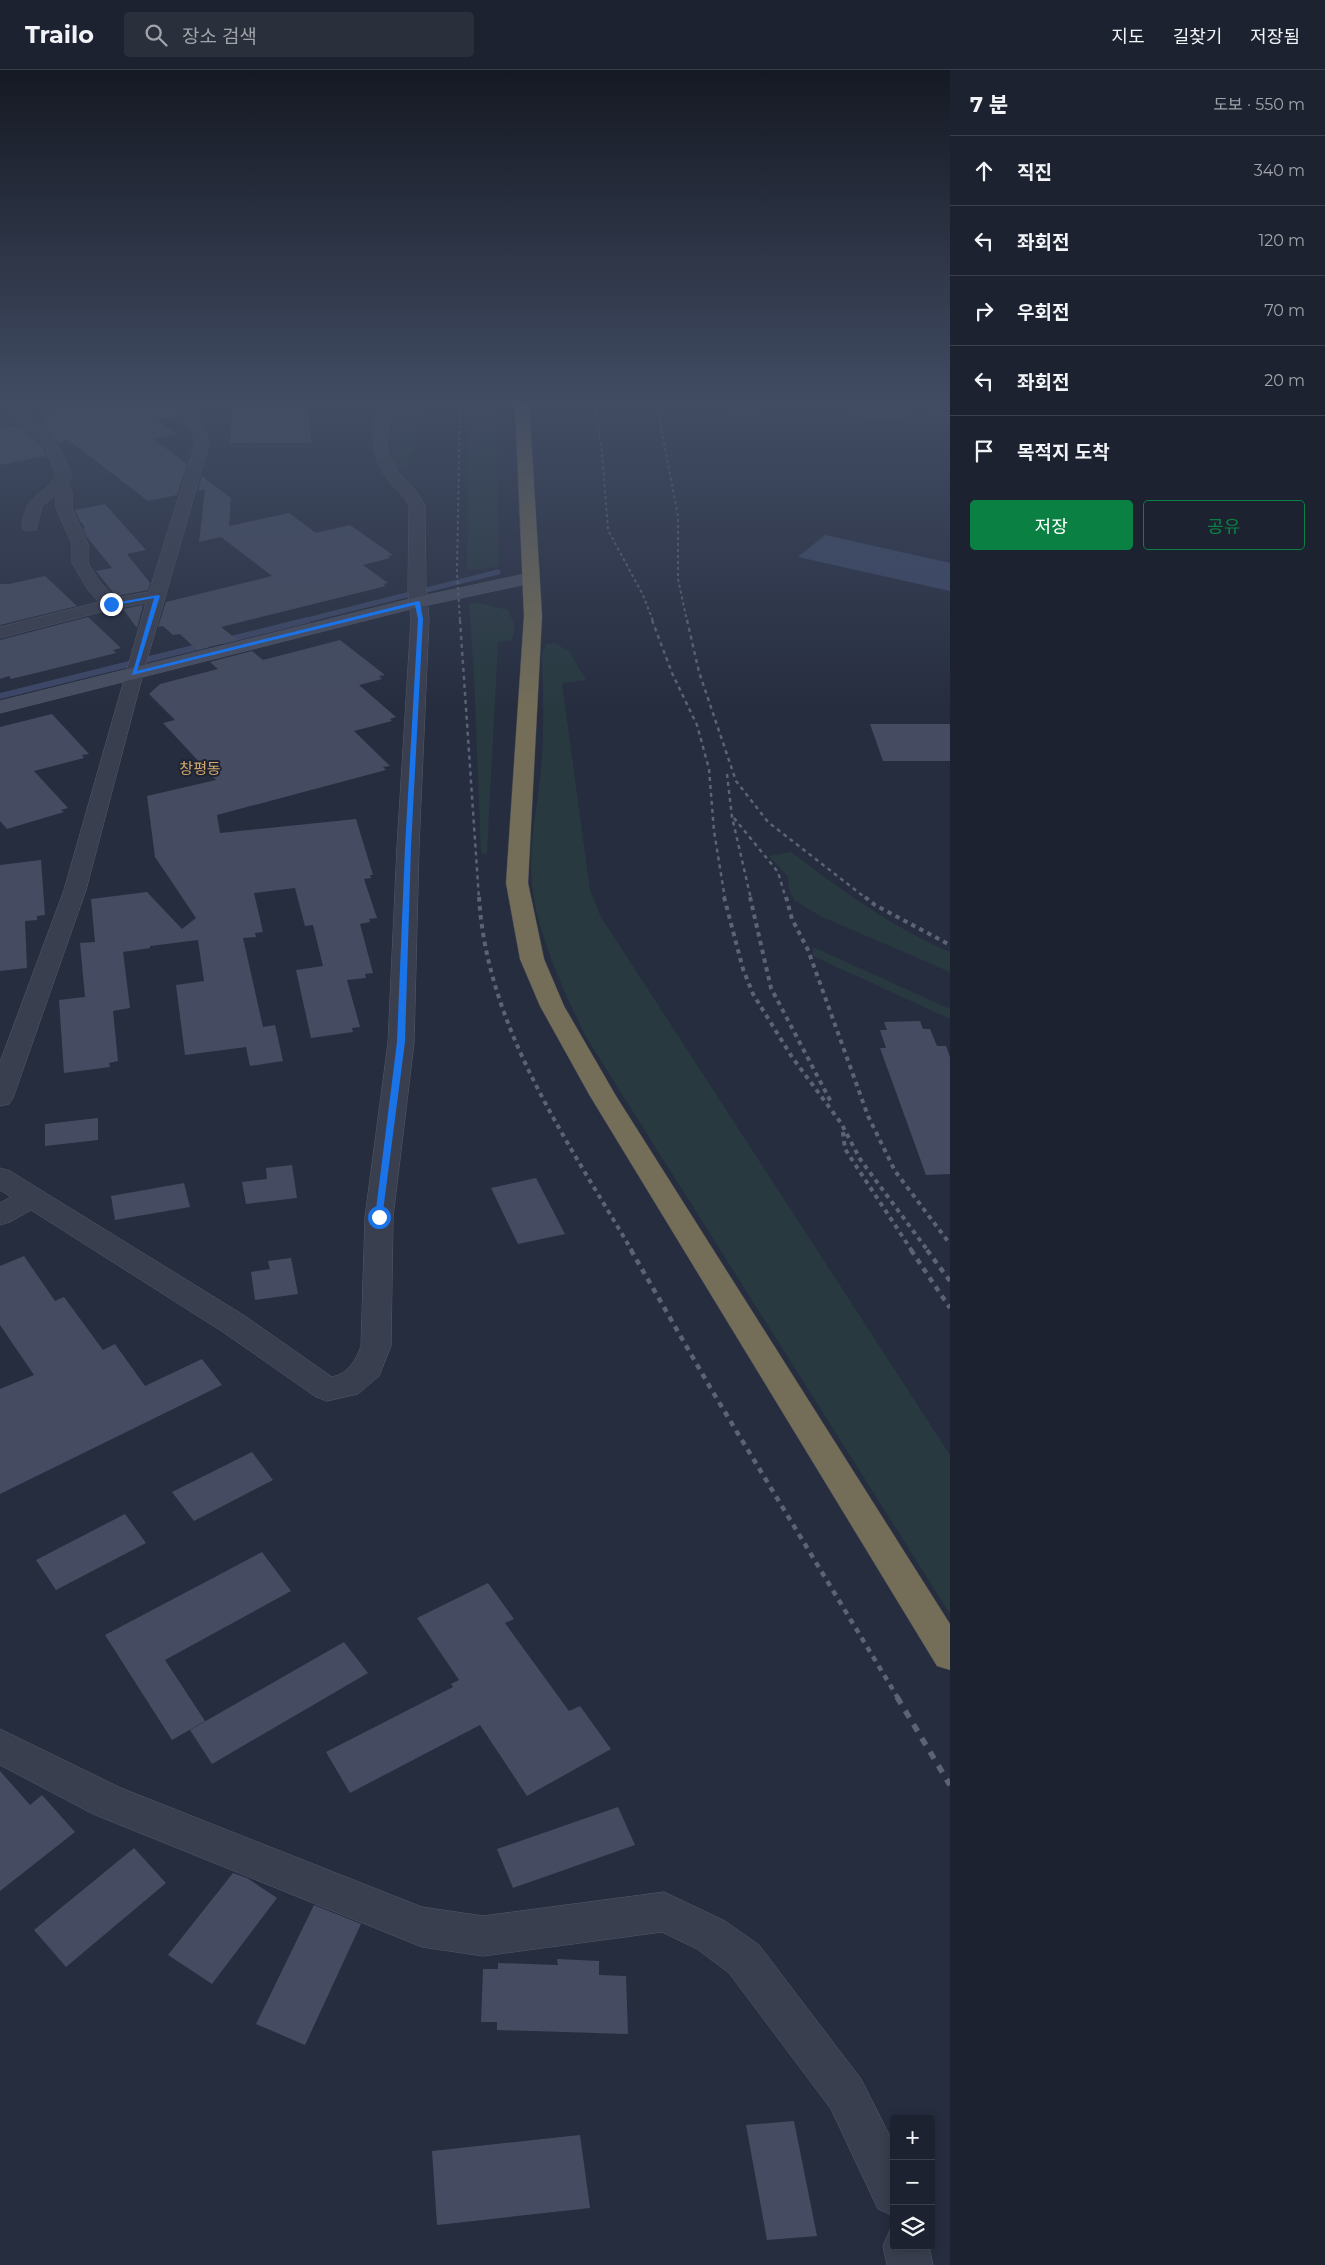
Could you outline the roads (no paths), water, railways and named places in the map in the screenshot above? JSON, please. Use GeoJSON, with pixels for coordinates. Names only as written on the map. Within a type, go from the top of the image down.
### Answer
{"type":"FeatureCollection","features":[{"type":"Feature","properties":{"kind":"highway"},"geometry":{"type":"LineString","coordinates":[[527,503],[533,616],[518,883],[532,959],[552,1006],[603,1096],[950,1655]]}},
{"type":"Feature","properties":{"kind":"street"},"geometry":{"type":"LineString","coordinates":[[30,527],[30,516],[34,503]]}},
{"type":"Feature","properties":{"kind":"street"},"geometry":{"type":"LineString","coordinates":[[64,503],[64,508],[80,544],[80,563],[94,586],[111,604]]}},
{"type":"Feature","properties":{"kind":"street"},"geometry":{"type":"LineString","coordinates":[[0,1098],[75,890],[136,665],[158,596],[184,503]]}},
{"type":"Feature","properties":{"kind":"street"},"geometry":{"type":"LineString","coordinates":[[0,1177],[234,1324],[327,1389],[347,1386],[368,1368],[376,1346],[379,1217],[401,1042],[408,847],[420,619],[417,595],[417,503]]}},
{"type":"Feature","properties":{"kind":"street"},"geometry":{"type":"LineString","coordinates":[[0,707],[136,665],[417,595],[530,578]]}},
{"type":"Feature","properties":{"kind":"street"},"geometry":{"type":"LineString","coordinates":[[0,633],[111,604],[158,596]]}},
{"type":"Feature","properties":{"kind":"street"},"geometry":{"type":"LineString","coordinates":[[0,1215],[32,1197]]}},
{"type":"Feature","properties":{"kind":"street"},"geometry":{"type":"LineString","coordinates":[[0,1746],[107,1801],[422,1926],[483,1936],[664,1912],[711,1935],[744,1959],[846,2094],[890,2185]]}},
{"type":"Feature","properties":{"kind":"street"},"geometry":{"type":"LineString","coordinates":[[907,2250],[910,2265]]}},
{"type":"Feature","properties":{"kind":"water"},"geometry":{"type":"Polygon","coordinates":[[[825,535],[950,563],[950,591],[798,557],[825,535]]]}},
{"type":"Feature","properties":{"kind":"waterway"},"geometry":{"type":"LineString","coordinates":[[303,621],[498,572]]}},
{"type":"Feature","properties":{"kind":"waterway"},"geometry":{"type":"LineString","coordinates":[[223,641],[308,620]]}},
{"type":"Feature","properties":{"kind":"waterway"},"geometry":{"type":"LineString","coordinates":[[0,696],[206,645]]}},
{"type":"Feature","properties":{"kind":"railway"},"geometry":{"type":"LineString","coordinates":[[458,503],[457,572],[460,621]]}},
{"type":"Feature","properties":{"kind":"railway"},"geometry":{"type":"LineString","coordinates":[[606,503],[608,530],[643,595],[653,621]]}},
{"type":"Feature","properties":{"kind":"railway"},"geometry":{"type":"LineString","coordinates":[[676,503],[678,516],[678,579],[687,621]]}},
{"type":"Feature","properties":{"kind":"railway"},"geometry":{"type":"LineString","coordinates":[[460,620],[479,899]]}},
{"type":"Feature","properties":{"kind":"railway"},"geometry":{"type":"LineString","coordinates":[[652,620],[672,673],[697,725],[709,769],[714,831],[725,899]]}},
{"type":"Feature","properties":{"kind":"railway"},"geometry":{"type":"LineString","coordinates":[[687,620],[699,672],[736,781],[768,822],[867,899]]}},
{"type":"Feature","properties":{"kind":"railway"},"geometry":{"type":"LineString","coordinates":[[727,774],[732,817],[751,899]]}},
{"type":"Feature","properties":{"kind":"railway"},"geometry":{"type":"LineString","coordinates":[[734,818],[778,872],[786,899]]}},
{"type":"Feature","properties":{"kind":"railway"},"geometry":{"type":"LineString","coordinates":[[479,897],[485,946],[497,993],[514,1038],[534,1082],[582,1168],[632,1251]]}},
{"type":"Feature","properties":{"kind":"railway"},"geometry":{"type":"LineString","coordinates":[[724,897],[743,969],[753,994],[792,1057],[841,1123],[860,1159],[928,1251]]}},
{"type":"Feature","properties":{"kind":"railway"},"geometry":{"type":"LineString","coordinates":[[750,897],[771,988],[831,1102]]}},
{"type":"Feature","properties":{"kind":"railway"},"geometry":{"type":"LineString","coordinates":[[786,897],[792,919],[808,950],[868,1116],[895,1171],[950,1244]]}},
{"type":"Feature","properties":{"kind":"railway"},"geometry":{"type":"LineString","coordinates":[[865,897],[875,905],[950,945]]}},
{"type":"Feature","properties":{"kind":"railway"},"geometry":{"type":"LineString","coordinates":[[843,1132],[845,1149],[912,1251]]}},
{"type":"Feature","properties":{"kind":"railway"},"geometry":{"type":"LineString","coordinates":[[631,1250],[711,1389],[898,1698]]}},
{"type":"Feature","properties":{"kind":"railway"},"geometry":{"type":"LineString","coordinates":[[911,1250],[950,1308]]}},
{"type":"Feature","properties":{"kind":"railway"},"geometry":{"type":"LineString","coordinates":[[927,1250],[950,1281]]}},
{"type":"Feature","properties":{"kind":"railway"},"geometry":{"type":"LineString","coordinates":[[897,1697],[950,1785]]}},
{"type":"Feature","properties":{"kind":"district","name":"창평동"},"geometry":{"type":"Point","coordinates":[200,768]}}]}
